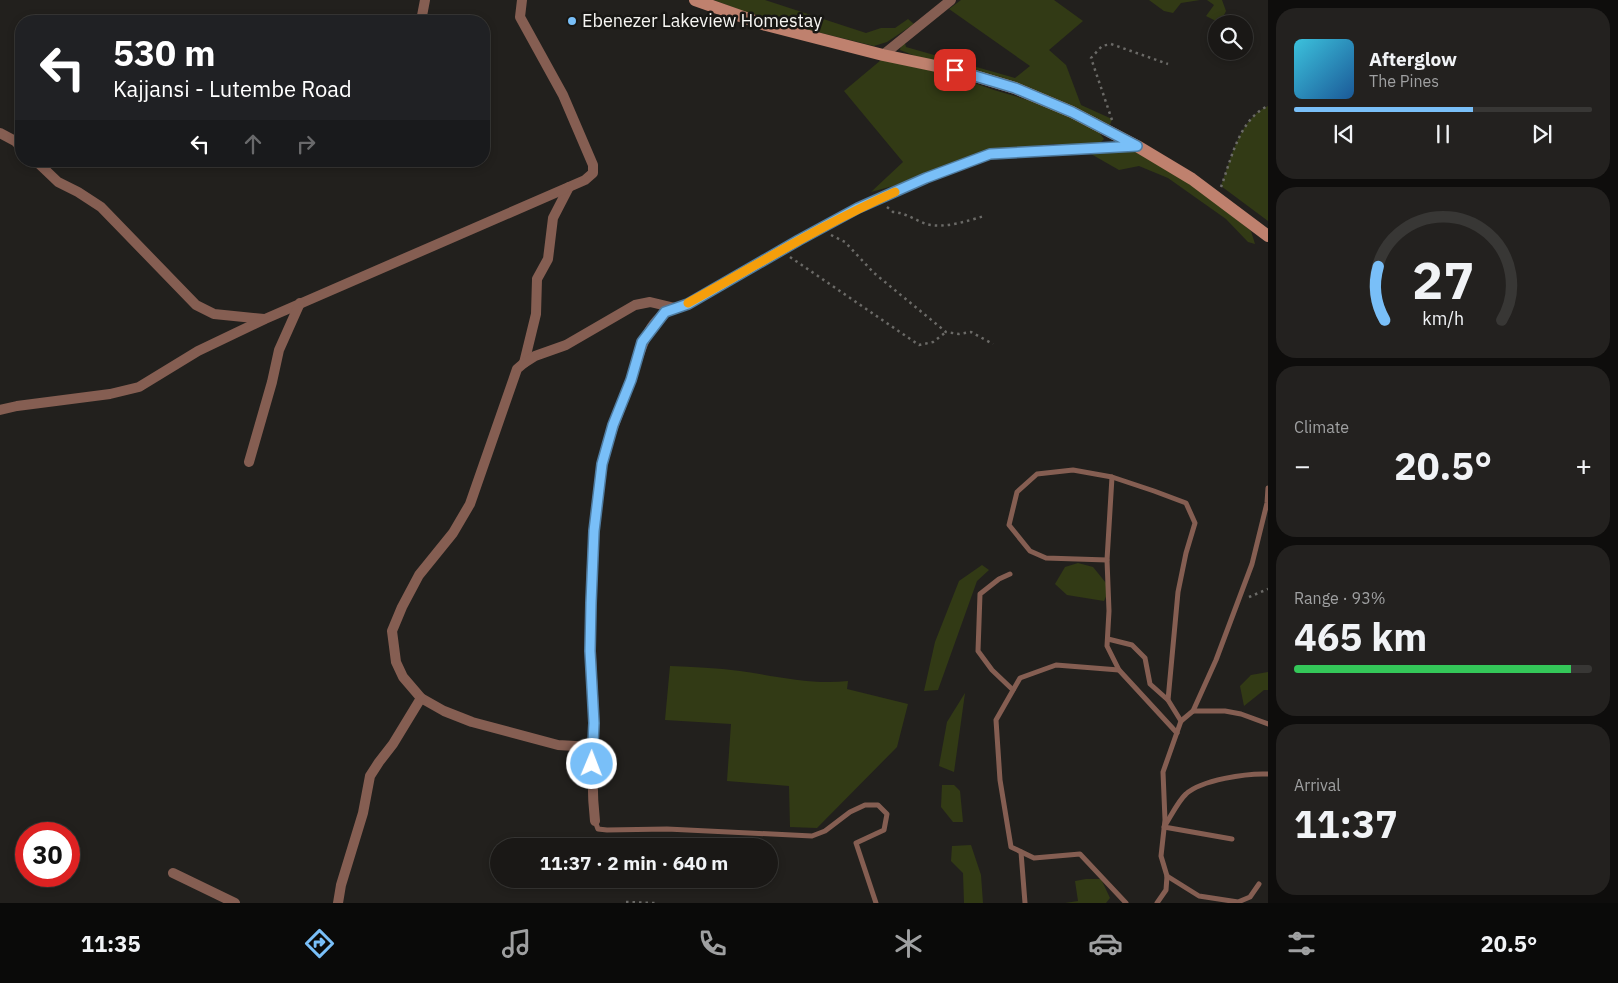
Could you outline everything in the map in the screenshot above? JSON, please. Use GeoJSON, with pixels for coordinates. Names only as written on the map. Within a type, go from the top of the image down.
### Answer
{"type":"FeatureCollection","features":[{"type":"Feature","properties":{"kind":"street"},"geometry":{"type":"LineString","coordinates":[[422,15],[425,0]]}},
{"type":"Feature","properties":{"kind":"street"},"geometry":{"type":"LineString","coordinates":[[0,410],[17,406],[110,394],[139,387],[198,351],[265,319],[585,180],[593,173],[593,165],[563,95],[520,16],[522,0]]}},
{"type":"Feature","properties":{"kind":"street"},"geometry":{"type":"LineString","coordinates":[[696,0],[766,25],[883,55],[955,70],[1015,88],[1072,112],[1137,146],[1192,179],[1268,236]]}},
{"type":"Feature","properties":{"kind":"street"},"geometry":{"type":"LineString","coordinates":[[883,55],[951,0]]}},
{"type":"Feature","properties":{"kind":"street"},"geometry":{"type":"LineString","coordinates":[[0,133],[15,141]]}},
{"type":"Feature","properties":{"kind":"street"},"geometry":{"type":"LineString","coordinates":[[595,821],[592,798],[594,723],[590,651],[594,531],[602,464],[613,425],[631,380],[642,342],[665,312],[688,304],[819,229],[879,198],[990,154],[1137,146]]}},
{"type":"Feature","properties":{"kind":"street"},"geometry":{"type":"LineString","coordinates":[[42,167],[58,182],[101,207],[196,305],[214,314],[265,319]]}},
{"type":"Feature","properties":{"kind":"street"},"geometry":{"type":"LineString","coordinates":[[524,362],[536,314],[537,279],[548,259],[553,218],[569,187]]}},
{"type":"Feature","properties":{"kind":"street"},"geometry":{"type":"LineString","coordinates":[[592,747],[558,745],[472,722],[444,711],[421,698],[403,677],[396,662],[392,631],[419,575],[453,533],[470,504],[517,369],[524,362],[535,356],[566,345],[635,305],[650,302],[675,308]]}},
{"type":"Feature","properties":{"kind":"street"},"geometry":{"type":"LineString","coordinates":[[249,462],[272,382],[278,350],[300,304]]}},
{"type":"Feature","properties":{"kind":"street"},"geometry":{"type":"LineString","coordinates":[[338,903],[341,885],[363,813],[370,776],[393,744],[421,698]]}},
{"type":"Feature","properties":{"kind":"street"},"geometry":{"type":"LineString","coordinates":[[173,873],[235,903]]}},
{"type":"Feature","properties":{"kind":"lane"},"geometry":{"type":"LineString","coordinates":[[1107,560],[1046,558],[1030,550],[1009,525],[1017,492],[1037,474],[1073,470],[1112,478],[1186,503],[1195,523],[1186,553],[1178,592],[1168,700]]}},
{"type":"Feature","properties":{"kind":"lane"},"geometry":{"type":"LineString","coordinates":[[1112,478],[1107,560],[1109,611],[1107,646],[1119,670],[1177,733]]}},
{"type":"Feature","properties":{"kind":"lane"},"geometry":{"type":"LineString","coordinates":[[1157,903],[1166,890],[1167,876],[1161,856],[1164,827],[1163,772],[1181,721],[1193,711],[1216,660],[1252,564],[1268,488]]}},
{"type":"Feature","properties":{"kind":"lane"},"geometry":{"type":"LineString","coordinates":[[1010,574],[999,579],[980,594],[978,651],[992,670],[1013,690]]}},
{"type":"Feature","properties":{"kind":"lane"},"geometry":{"type":"LineString","coordinates":[[1108,640],[1132,645],[1145,658],[1150,684],[1168,700],[1181,721]]}},
{"type":"Feature","properties":{"kind":"lane"},"geometry":{"type":"LineString","coordinates":[[1119,670],[1056,665],[1020,678],[996,720],[1000,780],[1011,847],[1034,858],[1080,854],[1126,903]]}},
{"type":"Feature","properties":{"kind":"lane"},"geometry":{"type":"LineString","coordinates":[[1193,711],[1225,711],[1241,714],[1268,724]]}},
{"type":"Feature","properties":{"kind":"lane"},"geometry":{"type":"LineString","coordinates":[[1164,827],[1186,794],[1213,781],[1268,774]]}},
{"type":"Feature","properties":{"kind":"lane"},"geometry":{"type":"LineString","coordinates":[[595,821],[598,829],[607,830],[667,829],[812,836],[825,831],[850,812],[865,804],[878,805],[887,814],[884,830],[856,843],[876,903]]}},
{"type":"Feature","properties":{"kind":"lane"},"geometry":{"type":"LineString","coordinates":[[1164,827],[1232,839]]}},
{"type":"Feature","properties":{"kind":"lane"},"geometry":{"type":"LineString","coordinates":[[1021,852],[1025,903]]}},
{"type":"Feature","properties":{"kind":"lane"},"geometry":{"type":"LineString","coordinates":[[1167,876],[1199,896],[1237,902],[1250,897],[1259,884]]}},
{"type":"Feature","properties":{"kind":"path"},"geometry":{"type":"LineString","coordinates":[[1108,131],[1112,119],[1091,58],[1102,46],[1111,44],[1168,64]]}},
{"type":"Feature","properties":{"kind":"path"},"geometry":{"type":"LineString","coordinates":[[1217,197],[1243,129],[1260,110],[1268,106]]}},
{"type":"Feature","properties":{"kind":"path"},"geometry":{"type":"LineString","coordinates":[[879,198],[893,212],[902,213],[928,224],[957,224],[984,216]]}},
{"type":"Feature","properties":{"kind":"path"},"geometry":{"type":"LineString","coordinates":[[819,229],[845,242],[874,273],[946,332],[959,334],[971,332],[993,344]]}},
{"type":"Feature","properties":{"kind":"path"},"geometry":{"type":"LineString","coordinates":[[780,251],[918,345],[933,342],[946,332]]}},
{"type":"Feature","properties":{"kind":"path"},"geometry":{"type":"LineString","coordinates":[[1238,601],[1268,589]]}},
{"type":"Feature","properties":{"kind":"path"},"geometry":{"type":"LineString","coordinates":[[626,902],[655,903]]}},
{"type":"Feature","properties":{"kind":"green space"},"geometry":{"type":"Polygon","coordinates":[[[714,0],[765,0],[866,33],[881,28],[895,28],[908,19],[914,24],[887,42],[874,46],[797,27],[714,0]]]}},
{"type":"Feature","properties":{"kind":"green space"},"geometry":{"type":"Polygon","coordinates":[[[961,0],[1054,0],[1083,21],[1049,50],[1066,65],[1081,105],[1112,119],[1110,125],[1012,81],[918,57],[900,50],[901,45],[905,43],[906,47],[1015,78],[1030,66],[949,9],[961,0]]]}},
{"type":"Feature","properties":{"kind":"green space"},"geometry":{"type":"Polygon","coordinates":[[[1149,0],[1200,0],[1181,3],[1173,13],[1164,11],[1149,0]]]}},
{"type":"Feature","properties":{"kind":"green space"},"geometry":{"type":"Polygon","coordinates":[[[1207,0],[1222,0],[1226,11],[1224,15],[1206,16],[1214,5],[1207,0]]]}},
{"type":"Feature","properties":{"kind":"green space"},"geometry":{"type":"Polygon","coordinates":[[[881,60],[952,75],[1048,106],[1098,131],[1104,139],[1098,145],[1053,144],[983,152],[893,186],[871,192],[903,162],[844,91],[881,60]]]}},
{"type":"Feature","properties":{"kind":"green space"},"geometry":{"type":"Polygon","coordinates":[[[1268,106],[1268,221],[1221,186],[1237,141],[1243,130],[1258,112],[1268,106]]]}},
{"type":"Feature","properties":{"kind":"green space"},"geometry":{"type":"Polygon","coordinates":[[[1134,150],[1186,180],[1251,231],[1255,244],[1248,242],[1226,219],[1168,178],[1139,166],[1119,170],[1091,154],[1134,150]]]}},
{"type":"Feature","properties":{"kind":"green space"},"geometry":{"type":"Polygon","coordinates":[[[1078,563],[1093,567],[1110,588],[1104,601],[1067,595],[1055,584],[1065,567],[1078,563]]]}},
{"type":"Feature","properties":{"kind":"green space"},"geometry":{"type":"Polygon","coordinates":[[[982,565],[989,570],[977,581],[938,690],[924,691],[935,642],[959,581],[982,565]]]}},
{"type":"Feature","properties":{"kind":"green space"},"geometry":{"type":"Polygon","coordinates":[[[670,666],[731,670],[808,681],[848,681],[847,689],[908,704],[897,747],[817,828],[790,827],[789,786],[727,781],[731,724],[665,720],[670,666]]]}},
{"type":"Feature","properties":{"kind":"green space"},"geometry":{"type":"Polygon","coordinates":[[[1268,672],[1268,690],[1264,690],[1244,706],[1240,686],[1251,675],[1268,672]]]}},
{"type":"Feature","properties":{"kind":"green space"},"geometry":{"type":"Polygon","coordinates":[[[965,693],[954,772],[939,766],[947,722],[965,693]]]}},
{"type":"Feature","properties":{"kind":"green space"},"geometry":{"type":"Polygon","coordinates":[[[942,785],[954,785],[960,791],[963,822],[953,822],[941,807],[942,785]]]}},
{"type":"Feature","properties":{"kind":"green space"},"geometry":{"type":"Polygon","coordinates":[[[971,845],[981,875],[983,903],[964,903],[963,873],[951,861],[952,846],[971,845]]]}},
{"type":"Feature","properties":{"kind":"green space"},"geometry":{"type":"Polygon","coordinates":[[[1101,879],[1110,898],[1106,903],[1065,903],[1078,901],[1075,881],[1101,879]]]}},
{"type":"Feature","properties":{"kind":"slow traffic"},"geometry":{"type":"LineString","coordinates":[[688,303],[858,208],[895,192]]}},
{"type":"Feature","properties":{"kind":"place","name":"Ebenezer Lakeview Homestay"},"geometry":{"type":"Point","coordinates":[572,21]}},
{"type":"Feature","properties":{"kind":"route"},"geometry":{"type":"LineString","coordinates":[[592,764],[594,723],[590,651],[591,603],[594,531],[602,464],[613,425],[631,380],[642,342],[665,312],[688,304],[858,208],[926,178],[990,154],[1137,146],[1072,112],[1015,88],[955,70]]}}]}
